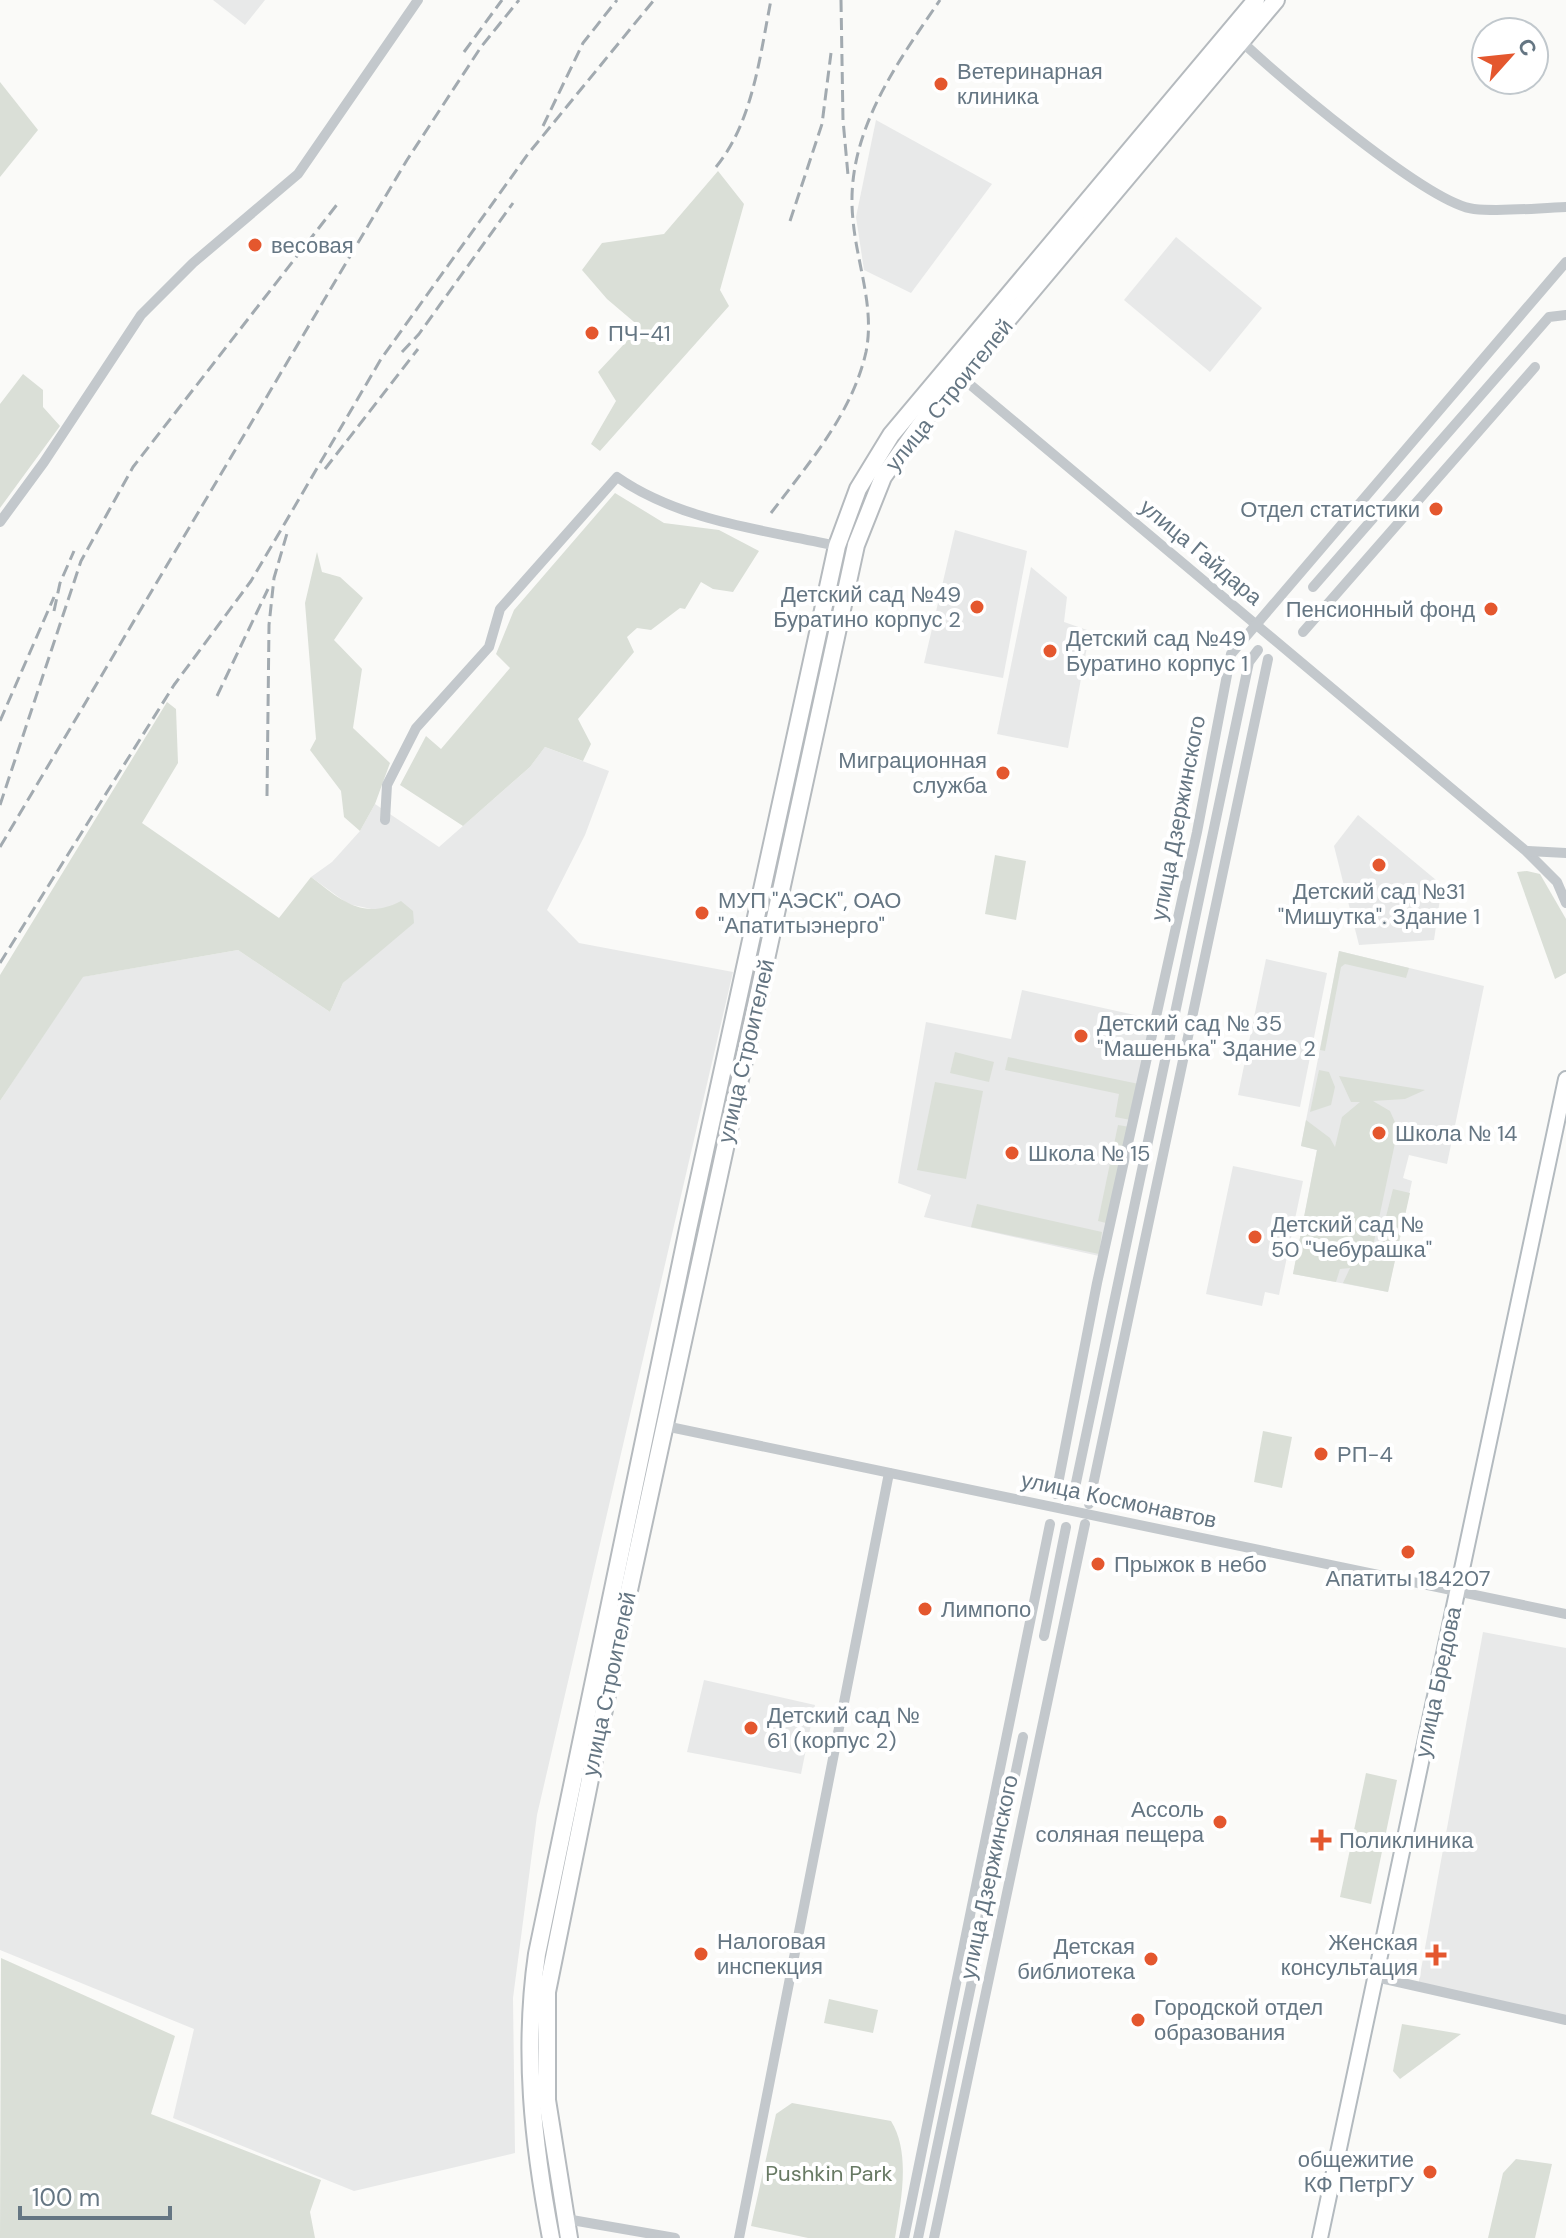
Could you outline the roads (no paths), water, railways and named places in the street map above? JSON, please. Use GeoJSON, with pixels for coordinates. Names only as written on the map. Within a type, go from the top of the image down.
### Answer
{"type":"FeatureCollection","features":[{"type":"Feature","properties":{"kind":"main road","name":"улица Строителей"},"geometry":{"type":"LineString","coordinates":[[1235,36],[1256,0]]}},
{"type":"Feature","properties":{"kind":"main road","name":"улица Строителей"},"geometry":{"type":"LineString","coordinates":[[551,2238],[532,2124],[530,2012],[537,1954],[608,1648],[665,1426],[856,545],[873,499],[896,457],[1076,227],[1235,36],[1276,0]]}},
{"type":"Feature","properties":{"kind":"main road","name":"улица Строителей"},"geometry":{"type":"LineString","coordinates":[[569,2238],[547,2100],[547,1992],[647,1423],[837,546],[873,461],[948,365],[1076,227]]}},
{"type":"Feature","properties":{"kind":"main road"},"geometry":{"type":"LineString","coordinates":[[948,365],[961,377]]}},
{"type":"Feature","properties":{"kind":"main road"},"geometry":{"type":"LineString","coordinates":[[798,730],[815,734]]}},
{"type":"Feature","properties":{"kind":"main road"},"geometry":{"type":"LineString","coordinates":[[740,997],[757,1002]]}},
{"type":"Feature","properties":{"kind":"main road"},"geometry":{"type":"LineString","coordinates":[[647,1423],[665,1426]]}},
{"type":"Feature","properties":{"kind":"main road"},"geometry":{"type":"LineString","coordinates":[[548,2220],[566,2219]]}},
{"type":"Feature","properties":{"kind":"street"},"geometry":{"type":"LineString","coordinates":[[0,522],[44,462],[141,315],[193,263],[298,174],[418,0]]}},
{"type":"Feature","properties":{"kind":"street"},"geometry":{"type":"LineString","coordinates":[[1235,36],[1401,172],[1444,200],[1474,209],[1566,207]]}},
{"type":"Feature","properties":{"kind":"street","name":"улица Дзержинского"},"geometry":{"type":"LineString","coordinates":[[1056,1494],[1097,1283],[1197,832],[1231,654],[1566,262]]}},
{"type":"Feature","properties":{"kind":"street"},"geometry":{"type":"LineString","coordinates":[[1313,587],[1549,317],[1566,315]]}},
{"type":"Feature","properties":{"kind":"street"},"geometry":{"type":"LineString","coordinates":[[1303,632],[1535,367]]}},
{"type":"Feature","properties":{"kind":"street","name":"улица Гайдара"},"geometry":{"type":"LineString","coordinates":[[961,377],[1526,851],[1557,882],[1566,903]]}},
{"type":"Feature","properties":{"kind":"street"},"geometry":{"type":"LineString","coordinates":[[385,820],[387,785],[416,728],[489,647],[500,609],[617,477],[644,496],[679,509],[837,546]]}},
{"type":"Feature","properties":{"kind":"street","name":"улица Дзержинского"},"geometry":{"type":"LineString","coordinates":[[1073,1497],[1249,662],[1258,650]]}},
{"type":"Feature","properties":{"kind":"street"},"geometry":{"type":"LineString","coordinates":[[1089,1504],[1268,659]]}},
{"type":"Feature","properties":{"kind":"street"},"geometry":{"type":"LineString","coordinates":[[1526,851],[1566,853]]}},
{"type":"Feature","properties":{"kind":"street","name":"улица Бредова"},"geometry":{"type":"LineString","coordinates":[[1320,2238],[1566,1079]]}},
{"type":"Feature","properties":{"kind":"street","name":"улица Космонавтов"},"geometry":{"type":"LineString","coordinates":[[665,1426],[1566,1614]]}},
{"type":"Feature","properties":{"kind":"street"},"geometry":{"type":"LineString","coordinates":[[739,2238],[889,1473]]}},
{"type":"Feature","properties":{"kind":"street","name":"улица Дзержинского"},"geometry":{"type":"LineString","coordinates":[[904,2238],[1050,1524]]}},
{"type":"Feature","properties":{"kind":"street","name":"улица Дзержинского"},"geometry":{"type":"LineString","coordinates":[[934,2238],[1085,1524]]}},
{"type":"Feature","properties":{"kind":"street"},"geometry":{"type":"LineString","coordinates":[[1044,1636],[1066,1527]]}},
{"type":"Feature","properties":{"kind":"street","name":"улица Дзержинского"},"geometry":{"type":"LineString","coordinates":[[918,2238],[1023,1737]]}},
{"type":"Feature","properties":{"kind":"street"},"geometry":{"type":"LineString","coordinates":[[1376,1977],[1566,2020]]}},
{"type":"Feature","properties":{"kind":"street"},"geometry":{"type":"LineString","coordinates":[[566,2219],[675,2238]]}},
{"type":"Feature","properties":{"kind":"railway"},"geometry":{"type":"LineString","coordinates":[[464,52],[502,0]]}},
{"type":"Feature","properties":{"kind":"railway"},"geometry":{"type":"LineString","coordinates":[[0,847],[407,160],[481,47],[519,0]]}},
{"type":"Feature","properties":{"kind":"railway"},"geometry":{"type":"LineString","coordinates":[[543,126],[583,43],[617,0]]}},
{"type":"Feature","properties":{"kind":"railway"},"geometry":{"type":"LineString","coordinates":[[0,963],[174,685],[251,581],[381,359],[528,154],[654,0]]}},
{"type":"Feature","properties":{"kind":"railway"},"geometry":{"type":"LineString","coordinates":[[716,167],[729,149],[747,109],[771,0]]}},
{"type":"Feature","properties":{"kind":"railway"},"geometry":{"type":"LineString","coordinates":[[841,0],[843,120],[848,175]]}},
{"type":"Feature","properties":{"kind":"railway"},"geometry":{"type":"LineString","coordinates":[[771,513],[840,417],[859,375],[866,352],[868,319],[853,220],[852,189],[856,159],[876,103],[890,76],[940,0]]}},
{"type":"Feature","properties":{"kind":"railway"},"geometry":{"type":"LineString","coordinates":[[790,221],[822,124],[831,53]]}},
{"type":"Feature","properties":{"kind":"railway"},"geometry":{"type":"LineString","coordinates":[[0,805],[81,561],[133,467],[339,202]]}},
{"type":"Feature","properties":{"kind":"railway"},"geometry":{"type":"LineString","coordinates":[[402,352],[419,334],[513,203]]}},
{"type":"Feature","properties":{"kind":"railway"},"geometry":{"type":"LineString","coordinates":[[325,469],[418,349]]}},
{"type":"Feature","properties":{"kind":"railway"},"geometry":{"type":"LineString","coordinates":[[267,796],[269,625],[274,578],[288,530]]}},
{"type":"Feature","properties":{"kind":"railway"},"geometry":{"type":"LineString","coordinates":[[54,611],[60,583],[74,551]]}},
{"type":"Feature","properties":{"kind":"railway"},"geometry":{"type":"LineString","coordinates":[[217,696],[268,589]]}},
{"type":"Feature","properties":{"kind":"railway"},"geometry":{"type":"LineString","coordinates":[[0,721],[54,597]]}},
{"type":"Feature","properties":{"kind":"place","name":"Ветеринарная клиника"},"geometry":{"type":"Point","coordinates":[941,84]}},
{"type":"Feature","properties":{"kind":"place","name":"весовая"},"geometry":{"type":"Point","coordinates":[255,245]}},
{"type":"Feature","properties":{"kind":"place","name":"ПЧ-41"},"geometry":{"type":"Point","coordinates":[592,333]}},
{"type":"Feature","properties":{"kind":"place","name":"Отдел статистики"},"geometry":{"type":"Point","coordinates":[1436,509]}},
{"type":"Feature","properties":{"kind":"place","name":"Детский сад №49 Буратино корпус 2"},"geometry":{"type":"Point","coordinates":[977,607]}},
{"type":"Feature","properties":{"kind":"place","name":"Пенсионный фонд"},"geometry":{"type":"Point","coordinates":[1491,609]}},
{"type":"Feature","properties":{"kind":"place","name":"Детский сад №49 Буратино корпус 1"},"geometry":{"type":"Point","coordinates":[1050,651]}},
{"type":"Feature","properties":{"kind":"place","name":"Миграционная служба"},"geometry":{"type":"Point","coordinates":[1003,773]}},
{"type":"Feature","properties":{"kind":"place","name":"Детский сад №31 \"Мишутка\". Здание 1"},"geometry":{"type":"Point","coordinates":[1379,865]}},
{"type":"Feature","properties":{"kind":"place","name":"МУП \"АЭСК\", ОАО \"Апатитыэнерго\""},"geometry":{"type":"Point","coordinates":[702,913]}},
{"type":"Feature","properties":{"kind":"place","name":"Детский сад № 35 \"Машенька\" Здание 2"},"geometry":{"type":"Point","coordinates":[1081,1036]}},
{"type":"Feature","properties":{"kind":"place","name":"Школа № 14"},"geometry":{"type":"Point","coordinates":[1379,1133]}},
{"type":"Feature","properties":{"kind":"place","name":"Школа № 15"},"geometry":{"type":"Point","coordinates":[1012,1153]}},
{"type":"Feature","properties":{"kind":"place","name":"Детский сад № 50 \"Чебурашка\""},"geometry":{"type":"Point","coordinates":[1255,1237]}},
{"type":"Feature","properties":{"kind":"place","name":"РП-4"},"geometry":{"type":"Point","coordinates":[1321,1454]}},
{"type":"Feature","properties":{"kind":"place","name":"Апатиты 184207"},"geometry":{"type":"Point","coordinates":[1408,1552]}},
{"type":"Feature","properties":{"kind":"place","name":"Прыжок в небо"},"geometry":{"type":"Point","coordinates":[1098,1564]}},
{"type":"Feature","properties":{"kind":"place","name":"Лимпопо"},"geometry":{"type":"Point","coordinates":[925,1609]}},
{"type":"Feature","properties":{"kind":"place","name":"Детский сад № 61 (корпус 2)"},"geometry":{"type":"Point","coordinates":[751,1728]}},
{"type":"Feature","properties":{"kind":"place","name":"Ассоль соляная пещера"},"geometry":{"type":"Point","coordinates":[1220,1822]}},
{"type":"Feature","properties":{"kind":"place","name":"Поликлиника"},"geometry":{"type":"Point","coordinates":[1321,1840]}},
{"type":"Feature","properties":{"kind":"place","name":"Налоговая инспекция"},"geometry":{"type":"Point","coordinates":[701,1954]}},
{"type":"Feature","properties":{"kind":"place","name":"Женская консультация"},"geometry":{"type":"Point","coordinates":[1436,1955]}},
{"type":"Feature","properties":{"kind":"place","name":"Детская библиотека"},"geometry":{"type":"Point","coordinates":[1151,1959]}},
{"type":"Feature","properties":{"kind":"place","name":"Городской отдел образования"},"geometry":{"type":"Point","coordinates":[1138,2020]}},
{"type":"Feature","properties":{"kind":"place","name":"общежитие КФ ПетрГУ"},"geometry":{"type":"Point","coordinates":[1430,2172]}},
{"type":"Feature","properties":{"kind":"park label","name":"Pushkin Park"},"geometry":{"type":"Point","coordinates":[829,2173]}}]}
